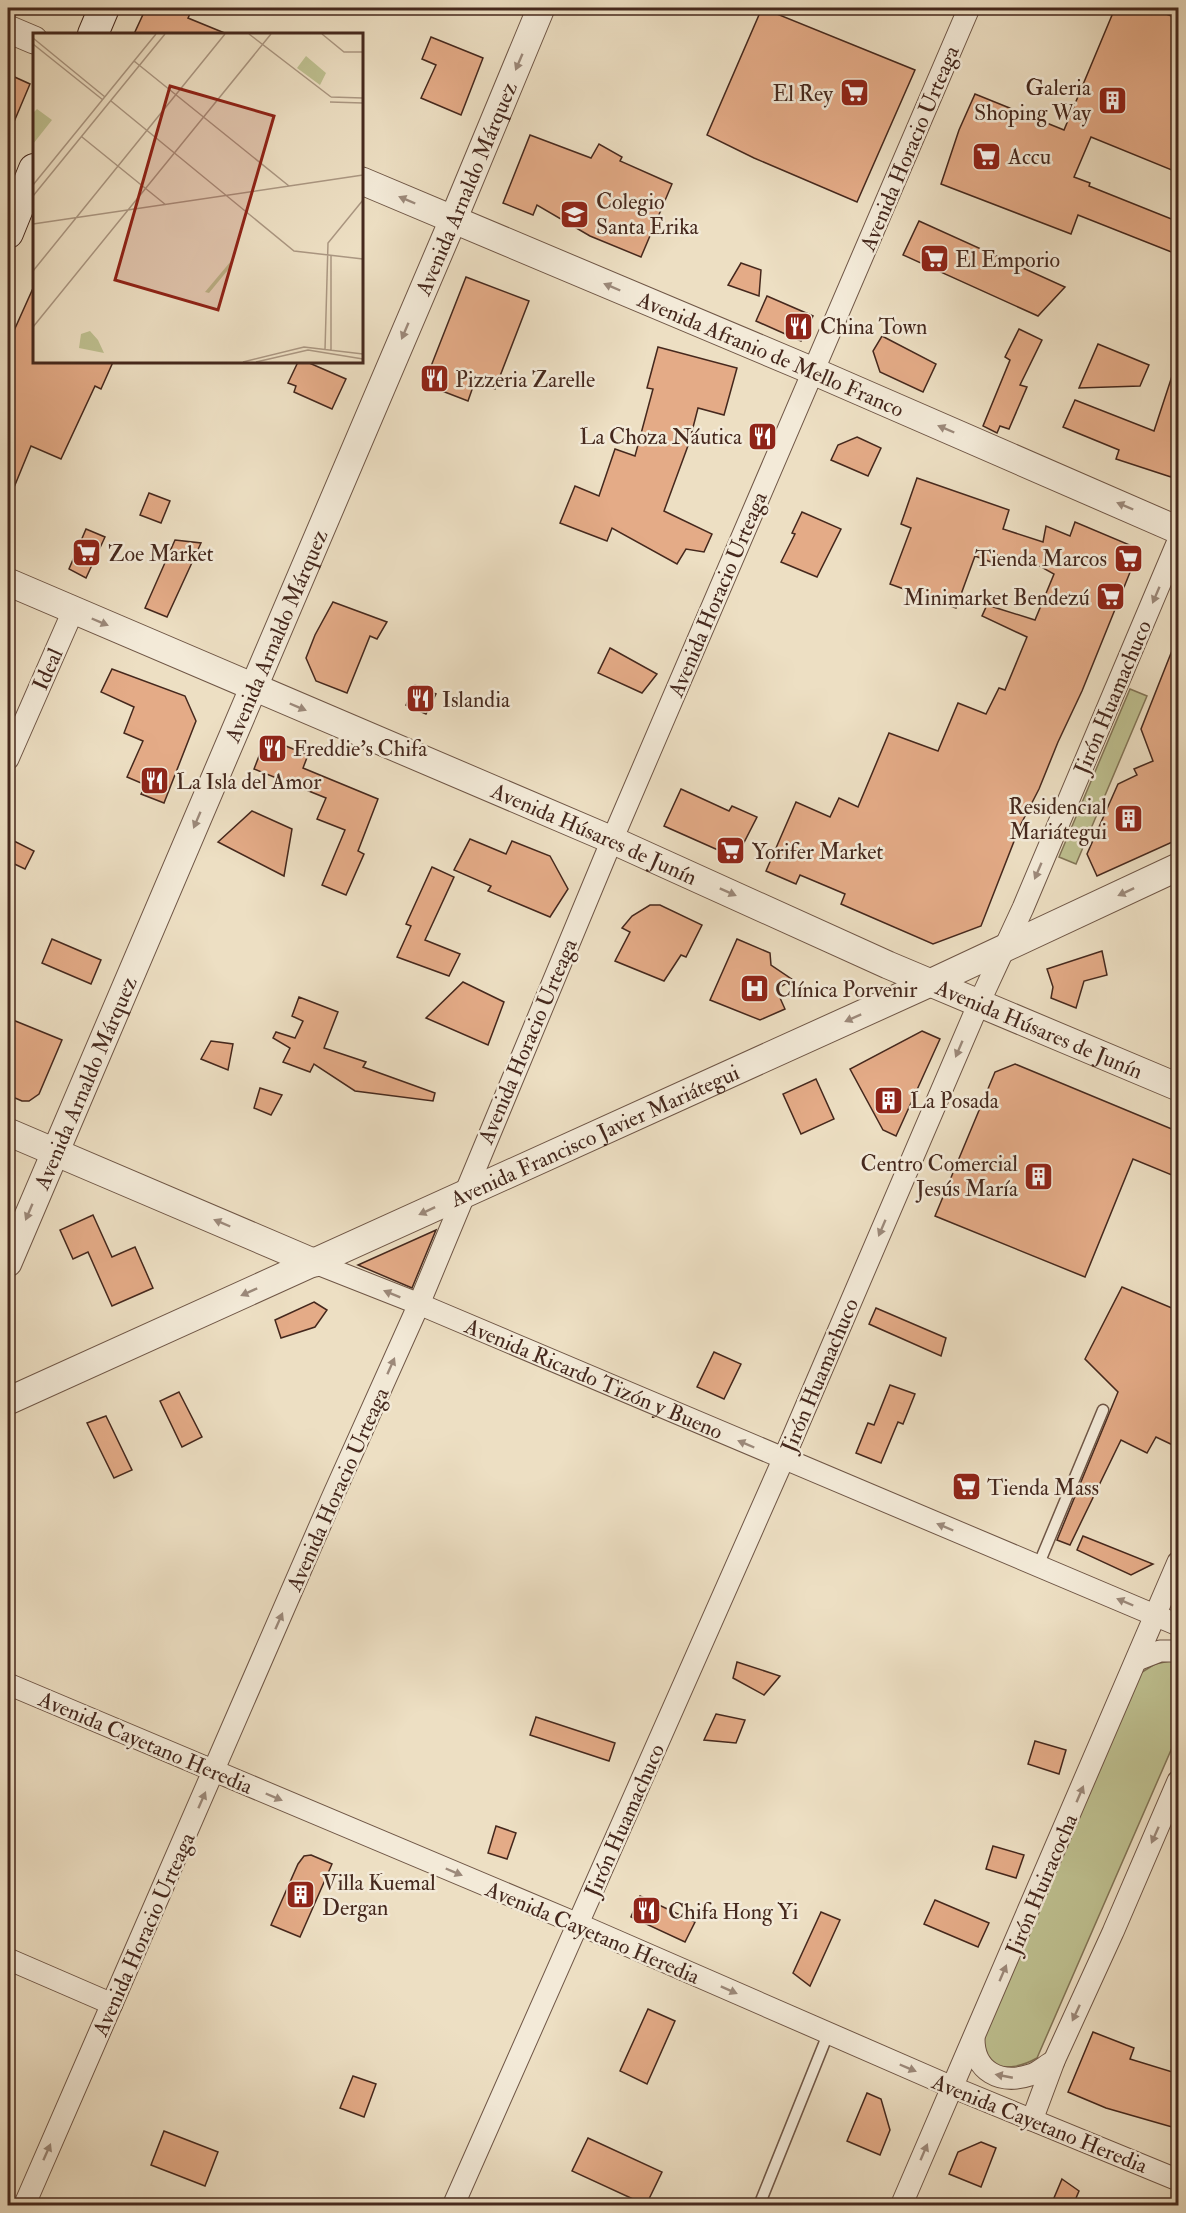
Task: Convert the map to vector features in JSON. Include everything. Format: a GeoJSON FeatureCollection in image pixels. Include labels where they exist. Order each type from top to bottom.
{"type":"FeatureCollection","features":[{"type":"Feature","properties":{"kind":"main road"},"geometry":{"type":"LineString","coordinates":[[93,33],[104,8]]}},
{"type":"Feature","properties":{"kind":"main road"},"geometry":{"type":"LineString","coordinates":[[8,233],[33,172]]}},
{"type":"Feature","properties":{"kind":"street","name":"Avenida Arnaldo Márquez"},"geometry":{"type":"LineString","coordinates":[[8,1263],[453,220],[541,8]]}},
{"type":"Feature","properties":{"kind":"street","name":"Avenida Horacio Urteaga"},"geometry":{"type":"LineString","coordinates":[[24,2205],[419,1304],[612,840],[969,8]]}},
{"type":"Feature","properties":{"kind":"street"},"geometry":{"type":"LineString","coordinates":[[8,29],[33,40]]}},
{"type":"Feature","properties":{"kind":"street","name":"Avenida Afranio de Mello Franco"},"geometry":{"type":"LineString","coordinates":[[363,181],[813,371],[1179,530]]}},
{"type":"Feature","properties":{"kind":"street","name":"Jirón Huamachuco"},"geometry":{"type":"LineString","coordinates":[[453,2205],[783,1460],[1179,541]]}},
{"type":"Feature","properties":{"kind":"street","name":"Avenida Húsares de Junín"},"geometry":{"type":"LineString","coordinates":[[8,582],[612,840],[930,983],[1179,1087]]}},
{"type":"Feature","properties":{"kind":"street","name":"Ideal"},"geometry":{"type":"LineString","coordinates":[[8,759],[73,611]]}},
{"type":"Feature","properties":{"kind":"street","name":"Avenida Francisco Javier Mariátegui"},"geometry":{"type":"LineString","coordinates":[[8,1401],[930,983],[1179,867]]}},
{"type":"Feature","properties":{"kind":"street","name":"Avenida Ricardo Tizón y Bueno"},"geometry":{"type":"LineString","coordinates":[[8,1132],[1179,1625]]}},
{"type":"Feature","properties":{"kind":"street","name":"Jirón Huiracocha"},"geometry":{"type":"LineString","coordinates":[[901,2205],[1179,1562]]}},
{"type":"Feature","properties":{"kind":"street"},"geometry":{"type":"LineString","coordinates":[[1137,1660],[1160,1652],[1179,1651]]}},
{"type":"Feature","properties":{"kind":"street","name":"Avenida Cayetano Heredia"},"geometry":{"type":"LineString","coordinates":[[8,1684],[578,1924],[952,2087],[1179,2180]]}},
{"type":"Feature","properties":{"kind":"street"},"geometry":{"type":"LineString","coordinates":[[1032,2120],[1054,2061],[1179,1781]]}},
{"type":"Feature","properties":{"kind":"street"},"geometry":{"type":"LineString","coordinates":[[8,1959],[112,2004]]}},
{"type":"Feature","properties":{"kind":"street"},"geometry":{"type":"LineString","coordinates":[[974,2039],[976,2058],[998,2076],[1009,2078],[1032,2075],[1054,2061]]}},
{"type":"Feature","properties":{"kind":"lane"},"geometry":{"type":"LineString","coordinates":[[1038,1566],[1103,1410]]}},
{"type":"Feature","properties":{"kind":"lane"},"geometry":{"type":"LineString","coordinates":[[760,2203],[828,2034]]}},
{"type":"Feature","properties":{"kind":"green space"},"geometry":{"type":"Polygon","coordinates":[[[1130,689],[1147,696],[1076,864],[1059,857],[1130,689]]]}},
{"type":"Feature","properties":{"kind":"green space"},"geometry":{"type":"Polygon","coordinates":[[[1170,1661],[1178,1666],[1178,1734],[1037,2058],[1016,2066],[993,2066],[984,2050],[982,2036],[1139,1674],[1155,1664],[1170,1661]]]}},
{"type":"Feature","properties":{"kind":"building"},"geometry":{"type":"Polygon","coordinates":[[[146,8],[193,8],[188,18],[225,33],[134,33],[146,8]]]}},
{"type":"Feature","properties":{"kind":"building","name":"El Rey"},"geometry":{"type":"Polygon","coordinates":[[[762,8],[915,70],[857,202],[754,158],[707,135],[762,8]]]}},
{"type":"Feature","properties":{"kind":"building"},"geometry":{"type":"Polygon","coordinates":[[[1115,8],[1151,8],[1179,19],[1179,173],[1091,137],[1074,177],[1090,183],[1089,186],[1179,222],[1179,255],[1078,215],[1071,234],[941,184],[959,130],[975,94],[1064,130],[1115,8]]]}},
{"type":"Feature","properties":{"kind":"building"},"geometry":{"type":"Polygon","coordinates":[[[431,37],[483,58],[461,115],[421,98],[436,65],[422,59],[431,37]]]}},
{"type":"Feature","properties":{"kind":"building"},"geometry":{"type":"Polygon","coordinates":[[[8,74],[30,84],[8,136],[8,74]]]}},
{"type":"Feature","properties":{"kind":"building"},"geometry":{"type":"Polygon","coordinates":[[[530,135],[591,158],[599,144],[622,157],[620,161],[672,184],[641,257],[590,236],[537,205],[533,215],[503,203],[530,135]]]}},
{"type":"Feature","properties":{"kind":"building"},"geometry":{"type":"Polygon","coordinates":[[[919,221],[1065,287],[1038,316],[903,255],[919,221]]]}},
{"type":"Feature","properties":{"kind":"building"},"geometry":{"type":"Polygon","coordinates":[[[741,263],[761,270],[759,296],[728,285],[741,263]]]}},
{"type":"Feature","properties":{"kind":"building"},"geometry":{"type":"Polygon","coordinates":[[[466,277],[529,301],[495,389],[475,381],[468,401],[424,384],[466,277]]]}},
{"type":"Feature","properties":{"kind":"building"},"geometry":{"type":"Polygon","coordinates":[[[33,288],[33,363],[113,363],[101,389],[95,386],[61,459],[31,446],[8,502],[8,344],[33,288]]]}},
{"type":"Feature","properties":{"kind":"building"},"geometry":{"type":"Polygon","coordinates":[[[767,296],[813,316],[801,341],[756,321],[767,296]]]}},
{"type":"Feature","properties":{"kind":"building"},"geometry":{"type":"Polygon","coordinates":[[[1019,329],[1042,340],[1020,385],[1027,387],[1009,429],[1000,426],[997,433],[983,426],[1010,360],[1005,357],[1019,329]]]}},
{"type":"Feature","properties":{"kind":"building"},"geometry":{"type":"Polygon","coordinates":[[[882,336],[936,364],[923,392],[880,372],[873,351],[882,336]]]}},
{"type":"Feature","properties":{"kind":"building"},"geometry":{"type":"Polygon","coordinates":[[[1098,344],[1149,365],[1140,386],[1079,388],[1098,344]]]}},
{"type":"Feature","properties":{"kind":"building"},"geometry":{"type":"Polygon","coordinates":[[[658,347],[737,368],[724,415],[698,408],[689,443],[664,511],[712,534],[704,552],[686,549],[677,564],[612,528],[607,541],[560,523],[575,486],[599,496],[615,449],[635,456],[653,389],[647,388],[658,347]]]}},
{"type":"Feature","properties":{"kind":"building"},"geometry":{"type":"Polygon","coordinates":[[[298,363],[309,363],[346,379],[332,409],[294,392],[296,386],[288,383],[298,363]]]}},
{"type":"Feature","properties":{"kind":"building"},"geometry":{"type":"Polygon","coordinates":[[[1175,367],[1179,367],[1179,454],[1171,477],[1116,459],[1119,450],[1063,427],[1075,400],[1154,431],[1175,367]]]}},
{"type":"Feature","properties":{"kind":"building"},"geometry":{"type":"Polygon","coordinates":[[[857,437],[881,448],[868,476],[831,460],[838,445],[857,437]]]}},
{"type":"Feature","properties":{"kind":"building"},"geometry":{"type":"Polygon","coordinates":[[[917,478],[1009,510],[1003,529],[1043,542],[1046,526],[1070,536],[1075,522],[1132,546],[1135,560],[1082,691],[1039,789],[1020,826],[981,926],[933,944],[841,904],[845,894],[800,875],[796,884],[766,871],[796,802],[830,817],[839,798],[858,807],[889,733],[938,751],[958,703],[986,714],[999,688],[1005,690],[1027,637],[982,616],[987,605],[1035,620],[1054,574],[1020,555],[1017,562],[994,554],[991,562],[975,556],[956,608],[890,584],[911,528],[901,524],[917,478]]]}},
{"type":"Feature","properties":{"kind":"building"},"geometry":{"type":"Polygon","coordinates":[[[149,493],[170,501],[161,523],[140,515],[149,493]]]}},
{"type":"Feature","properties":{"kind":"building"},"geometry":{"type":"Polygon","coordinates":[[[802,512],[841,529],[817,577],[781,562],[795,534],[792,533],[802,512]]]}},
{"type":"Feature","properties":{"kind":"building","name":"Zoe Market"},"geometry":{"type":"Polygon","coordinates":[[[86,529],[105,537],[86,578],[69,569],[86,529]]]}},
{"type":"Feature","properties":{"kind":"building"},"geometry":{"type":"Polygon","coordinates":[[[175,540],[201,543],[167,617],[145,608],[175,540]]]}},
{"type":"Feature","properties":{"kind":"building"},"geometry":{"type":"Polygon","coordinates":[[[333,602],[387,622],[377,639],[370,636],[347,693],[316,681],[306,658],[315,635],[333,602]]]}},
{"type":"Feature","properties":{"kind":"building"},"geometry":{"type":"Polygon","coordinates":[[[1177,638],[1179,839],[1097,876],[1087,854],[1118,784],[1137,775],[1134,769],[1153,761],[1141,729],[1177,638]]]}},
{"type":"Feature","properties":{"kind":"building"},"geometry":{"type":"Polygon","coordinates":[[[610,648],[657,674],[642,693],[598,673],[610,648]]]}},
{"type":"Feature","properties":{"kind":"building"},"geometry":{"type":"Polygon","coordinates":[[[112,669],[185,696],[196,721],[164,803],[141,794],[146,785],[127,777],[143,741],[124,733],[134,707],[101,692],[112,669]]]}},
{"type":"Feature","properties":{"kind":"building","name":"Islandia"},"geometry":{"type":"Polygon","coordinates":[[[415,685],[436,694],[426,714],[406,705],[415,685]]]}},
{"type":"Feature","properties":{"kind":"building"},"geometry":{"type":"Polygon","coordinates":[[[266,738],[308,755],[303,768],[378,799],[358,851],[364,854],[346,895],[322,885],[345,830],[317,819],[326,798],[254,769],[266,738]]]}},
{"type":"Feature","properties":{"kind":"building"},"geometry":{"type":"Polygon","coordinates":[[[681,789],[729,811],[732,806],[757,817],[736,858],[664,826],[681,789]]]}},
{"type":"Feature","properties":{"kind":"building"},"geometry":{"type":"Polygon","coordinates":[[[252,811],[292,829],[284,876],[218,842],[252,811]]]}},
{"type":"Feature","properties":{"kind":"building"},"geometry":{"type":"Polygon","coordinates":[[[8,838],[34,851],[25,869],[8,861],[8,838]]]}},
{"type":"Feature","properties":{"kind":"building"},"geometry":{"type":"Polygon","coordinates":[[[470,839],[506,854],[512,841],[550,856],[568,889],[550,917],[488,891],[491,886],[454,870],[470,839]]]}},
{"type":"Feature","properties":{"kind":"building"},"geometry":{"type":"Polygon","coordinates":[[[432,867],[454,877],[425,940],[460,954],[449,976],[397,957],[411,926],[406,924],[432,867]]]}},
{"type":"Feature","properties":{"kind":"building"},"geometry":{"type":"Polygon","coordinates":[[[650,905],[660,905],[702,925],[686,957],[681,955],[664,981],[615,961],[630,932],[622,928],[632,916],[650,905]]]}},
{"type":"Feature","properties":{"kind":"building"},"geometry":{"type":"Polygon","coordinates":[[[52,939],[101,960],[91,984],[42,963],[52,939]]]}},
{"type":"Feature","properties":{"kind":"building","name":"Clínica Porvenir"},"geometry":{"type":"Polygon","coordinates":[[[737,939],[770,953],[771,965],[793,980],[776,989],[785,1009],[760,1020],[710,1000],[737,939]]]}},
{"type":"Feature","properties":{"kind":"building"},"geometry":{"type":"Polygon","coordinates":[[[1102,951],[1107,975],[1084,981],[1076,1008],[1051,998],[1053,987],[1047,969],[1102,951]]]}},
{"type":"Feature","properties":{"kind":"building"},"geometry":{"type":"Polygon","coordinates":[[[463,982],[504,1002],[488,1045],[426,1018],[463,982]]]}},
{"type":"Feature","properties":{"kind":"building"},"geometry":{"type":"Polygon","coordinates":[[[299,997],[338,1012],[324,1048],[366,1062],[363,1067],[435,1093],[433,1101],[355,1091],[314,1064],[310,1072],[283,1062],[290,1048],[273,1038],[276,1032],[295,1038],[303,1021],[292,1016],[299,997]]]}},
{"type":"Feature","properties":{"kind":"building"},"geometry":{"type":"Polygon","coordinates":[[[8,1018],[62,1040],[39,1094],[29,1101],[22,1101],[8,1095],[8,1018]]]}},
{"type":"Feature","properties":{"kind":"building","name":"La Posada"},"geometry":{"type":"Polygon","coordinates":[[[922,1031],[940,1039],[896,1136],[883,1130],[850,1069],[922,1031]]]}},
{"type":"Feature","properties":{"kind":"building"},"geometry":{"type":"Polygon","coordinates":[[[211,1041],[233,1044],[228,1070],[201,1059],[211,1041]]]}},
{"type":"Feature","properties":{"kind":"building","name":"Centro Comercial Jesús María"},"geometry":{"type":"Polygon","coordinates":[[[1015,1064],[1179,1132],[1179,1178],[1133,1159],[1085,1277],[935,1216],[995,1072],[1015,1064]]]}},
{"type":"Feature","properties":{"kind":"building"},"geometry":{"type":"Polygon","coordinates":[[[816,1079],[834,1119],[801,1134],[783,1094],[816,1079]]]}},
{"type":"Feature","properties":{"kind":"building"},"geometry":{"type":"Polygon","coordinates":[[[260,1088],[282,1095],[271,1115],[254,1108],[260,1088]]]}},
{"type":"Feature","properties":{"kind":"building"},"geometry":{"type":"Polygon","coordinates":[[[93,1215],[112,1257],[135,1247],[153,1288],[112,1306],[88,1252],[73,1259],[60,1230],[93,1215]]]}},
{"type":"Feature","properties":{"kind":"building"},"geometry":{"type":"Polygon","coordinates":[[[436,1230],[412,1288],[358,1265],[436,1230]]]}},
{"type":"Feature","properties":{"kind":"building"},"geometry":{"type":"Polygon","coordinates":[[[1122,1287],[1179,1311],[1179,1448],[1156,1437],[1147,1453],[1121,1440],[1070,1545],[1057,1540],[1118,1392],[1085,1359],[1122,1287]]]}},
{"type":"Feature","properties":{"kind":"building"},"geometry":{"type":"Polygon","coordinates":[[[314,1302],[327,1310],[315,1327],[281,1338],[275,1320],[314,1302]]]}},
{"type":"Feature","properties":{"kind":"building"},"geometry":{"type":"Polygon","coordinates":[[[876,1308],[946,1338],[941,1356],[869,1324],[876,1308]]]}},
{"type":"Feature","properties":{"kind":"building"},"geometry":{"type":"Polygon","coordinates":[[[714,1352],[741,1364],[724,1399],[697,1387],[714,1352]]]}},
{"type":"Feature","properties":{"kind":"building"},"geometry":{"type":"Polygon","coordinates":[[[890,1385],[915,1394],[903,1424],[898,1422],[881,1463],[856,1453],[868,1423],[874,1425],[890,1385]]]}},
{"type":"Feature","properties":{"kind":"building"},"geometry":{"type":"Polygon","coordinates":[[[179,1392],[202,1437],[182,1447],[160,1401],[179,1392]]]}},
{"type":"Feature","properties":{"kind":"building"},"geometry":{"type":"Polygon","coordinates":[[[106,1416],[132,1470],[114,1478],[87,1423],[106,1416]]]}},
{"type":"Feature","properties":{"kind":"building"},"geometry":{"type":"Polygon","coordinates":[[[1083,1536],[1153,1564],[1131,1575],[1077,1550],[1083,1536]]]}},
{"type":"Feature","properties":{"kind":"building"},"geometry":{"type":"Polygon","coordinates":[[[737,1662],[780,1676],[764,1695],[733,1678],[737,1662]]]}},
{"type":"Feature","properties":{"kind":"building"},"geometry":{"type":"Polygon","coordinates":[[[716,1714],[745,1720],[736,1743],[704,1740],[716,1714]]]}},
{"type":"Feature","properties":{"kind":"building"},"geometry":{"type":"Polygon","coordinates":[[[536,1717],[615,1743],[609,1761],[530,1735],[536,1717]]]}},
{"type":"Feature","properties":{"kind":"building"},"geometry":{"type":"Polygon","coordinates":[[[1035,1741],[1066,1750],[1059,1774],[1028,1764],[1035,1741]]]}},
{"type":"Feature","properties":{"kind":"building"},"geometry":{"type":"Polygon","coordinates":[[[496,1826],[516,1833],[507,1859],[488,1853],[496,1826]]]}},
{"type":"Feature","properties":{"kind":"building"},"geometry":{"type":"Polygon","coordinates":[[[993,1846],[1024,1855],[1016,1878],[986,1869],[993,1846]]]}},
{"type":"Feature","properties":{"kind":"building","name":"Villa Kuemal Dergan"},"geometry":{"type":"Polygon","coordinates":[[[311,1855],[332,1864],[300,1937],[271,1925],[298,1864],[304,1856],[311,1855]]]}},
{"type":"Feature","properties":{"kind":"building"},"geometry":{"type":"Polygon","coordinates":[[[640,1896],[695,1922],[685,1942],[631,1917],[640,1896]]]}},
{"type":"Feature","properties":{"kind":"building"},"geometry":{"type":"Polygon","coordinates":[[[935,1900],[989,1923],[978,1947],[924,1924],[935,1900]]]}},
{"type":"Feature","properties":{"kind":"building"},"geometry":{"type":"Polygon","coordinates":[[[821,1912],[840,1920],[810,1986],[793,1973],[821,1912]]]}},
{"type":"Feature","properties":{"kind":"building"},"geometry":{"type":"Polygon","coordinates":[[[648,2009],[675,2021],[647,2084],[620,2071],[648,2009]]]}},
{"type":"Feature","properties":{"kind":"building"},"geometry":{"type":"Polygon","coordinates":[[[1093,2032],[1134,2048],[1130,2059],[1179,2074],[1179,2129],[1106,2108],[1068,2092],[1093,2032]]]}},
{"type":"Feature","properties":{"kind":"building"},"geometry":{"type":"Polygon","coordinates":[[[353,2076],[376,2084],[364,2117],[340,2108],[353,2076]]]}},
{"type":"Feature","properties":{"kind":"building"},"geometry":{"type":"Polygon","coordinates":[[[867,2093],[881,2099],[890,2130],[880,2155],[847,2141],[867,2093]]]}},
{"type":"Feature","properties":{"kind":"building"},"geometry":{"type":"Polygon","coordinates":[[[164,2131],[218,2152],[205,2186],[151,2165],[164,2131]]]}},
{"type":"Feature","properties":{"kind":"building"},"geometry":{"type":"Polygon","coordinates":[[[588,2138],[662,2172],[646,2205],[572,2171],[588,2138]]]}},
{"type":"Feature","properties":{"kind":"building"},"geometry":{"type":"Polygon","coordinates":[[[981,2142],[996,2148],[981,2187],[949,2174],[958,2152],[981,2142]]]}},
{"type":"Feature","properties":{"kind":"building"},"geometry":{"type":"Polygon","coordinates":[[[1062,2179],[1079,2191],[1073,2205],[1051,2205],[1062,2179]]]}},
{"type":"Feature","properties":{"kind":"place","name":"El Rey"},"geometry":{"type":"Point","coordinates":[854,93]}},
{"type":"Feature","properties":{"kind":"place","name":"Galeria Shoping Way"},"geometry":{"type":"Point","coordinates":[1112,100]}},
{"type":"Feature","properties":{"kind":"place","name":"Accu"},"geometry":{"type":"Point","coordinates":[987,156]}},
{"type":"Feature","properties":{"kind":"place","name":"Colegio Santa Erika"},"geometry":{"type":"Point","coordinates":[575,214]}},
{"type":"Feature","properties":{"kind":"place","name":"El Emporio"},"geometry":{"type":"Point","coordinates":[934,259]}},
{"type":"Feature","properties":{"kind":"place","name":"China Town"},"geometry":{"type":"Point","coordinates":[799,326]}},
{"type":"Feature","properties":{"kind":"place","name":"Pizzeria Zarelle"},"geometry":{"type":"Point","coordinates":[434,379]}},
{"type":"Feature","properties":{"kind":"place","name":"La Choza Náutica"},"geometry":{"type":"Point","coordinates":[763,436]}},
{"type":"Feature","properties":{"kind":"place","name":"Zoe Market"},"geometry":{"type":"Point","coordinates":[87,553]}},
{"type":"Feature","properties":{"kind":"place","name":"Tienda Marcos"},"geometry":{"type":"Point","coordinates":[1128,558]}},
{"type":"Feature","properties":{"kind":"place","name":"Minimarket Bendezú"},"geometry":{"type":"Point","coordinates":[1111,597]}},
{"type":"Feature","properties":{"kind":"place","name":"Islandia"},"geometry":{"type":"Point","coordinates":[421,699]}},
{"type":"Feature","properties":{"kind":"place","name":"Freddie's Chifa"},"geometry":{"type":"Point","coordinates":[272,748]}},
{"type":"Feature","properties":{"kind":"place","name":"La Isla del Amor"},"geometry":{"type":"Point","coordinates":[155,781]}},
{"type":"Feature","properties":{"kind":"place","name":"Residencial Mariátegui"},"geometry":{"type":"Point","coordinates":[1128,819]}},
{"type":"Feature","properties":{"kind":"place","name":"Yorifer Market"},"geometry":{"type":"Point","coordinates":[731,851]}},
{"type":"Feature","properties":{"kind":"place","name":"Clínica Porvenir"},"geometry":{"type":"Point","coordinates":[754,989]}},
{"type":"Feature","properties":{"kind":"place","name":"La Posada"},"geometry":{"type":"Point","coordinates":[889,1100]}},
{"type":"Feature","properties":{"kind":"place","name":"Centro Comercial Jesús María"},"geometry":{"type":"Point","coordinates":[1039,1176]}},
{"type":"Feature","properties":{"kind":"place","name":"Tienda Mass"},"geometry":{"type":"Point","coordinates":[966,1487]}},
{"type":"Feature","properties":{"kind":"place","name":"Villa Kuemal Dergan"},"geometry":{"type":"Point","coordinates":[301,1895]}},
{"type":"Feature","properties":{"kind":"place","name":"Chifa Hong Yi"},"geometry":{"type":"Point","coordinates":[647,1911]}}]}
